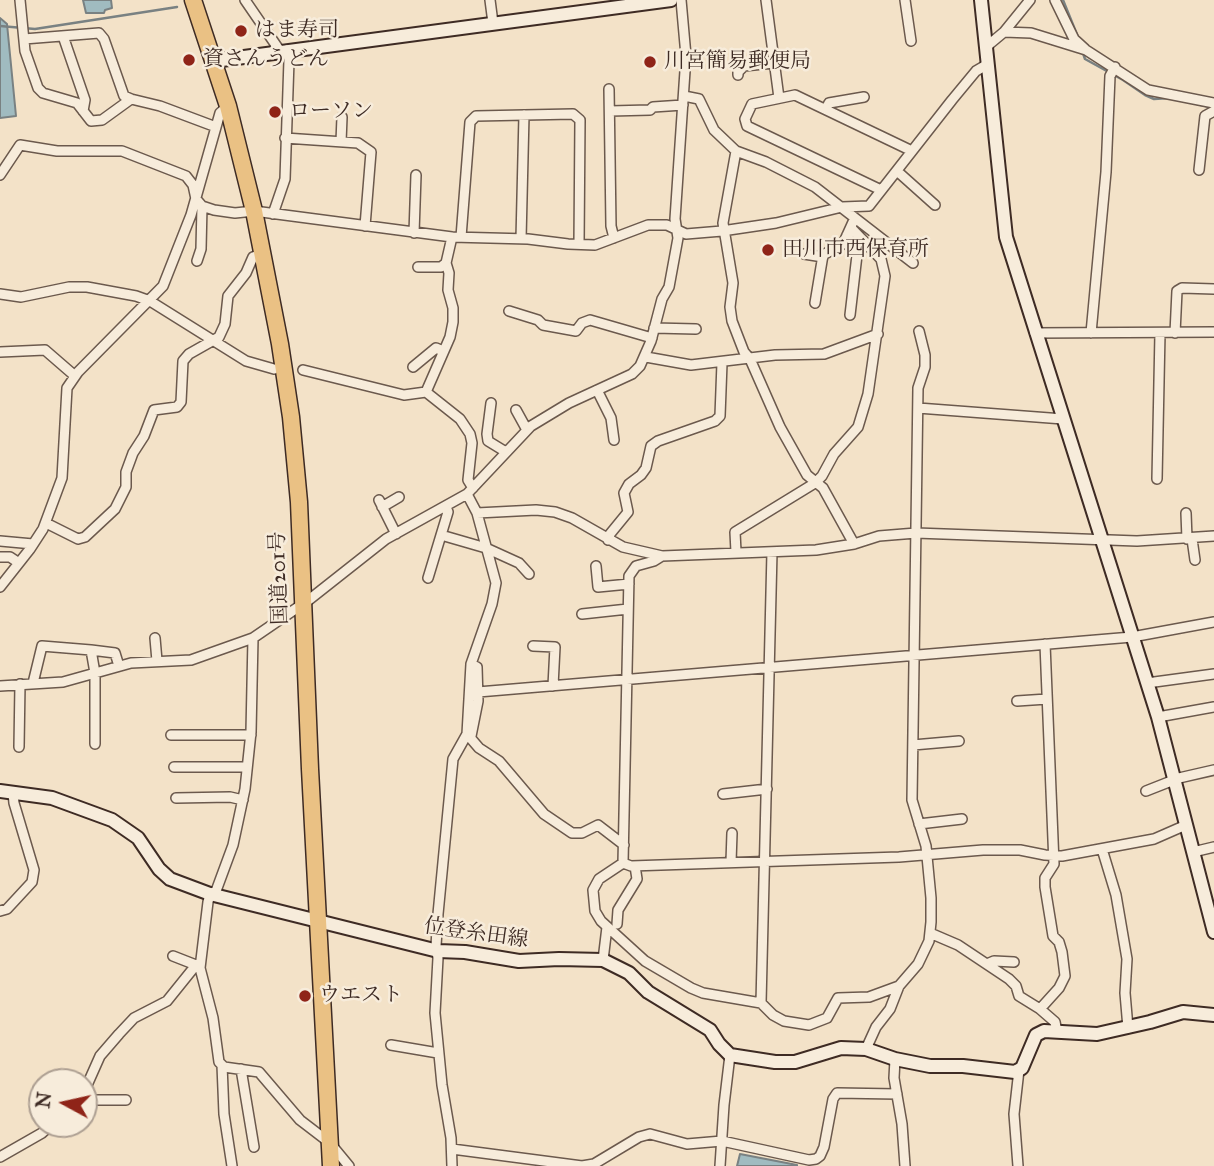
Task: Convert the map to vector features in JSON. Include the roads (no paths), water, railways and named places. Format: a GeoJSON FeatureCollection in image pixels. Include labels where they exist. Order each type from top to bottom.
{"type":"FeatureCollection","features":[{"type":"Feature","properties":{"kind":"highway","name":"国道201号"},"geometry":{"type":"LineString","coordinates":[[192,0],[219,60],[228,106],[264,213],[262,254],[291,417],[306,601],[341,1164]]}},
{"type":"Feature","properties":{"kind":"highway","name":"国道201号"},"geometry":{"type":"LineString","coordinates":[[204,0],[264,213],[290,344],[307,502],[306,601]]}},
{"type":"Feature","properties":{"kind":"highway","name":"国道201号"},"geometry":{"type":"LineString","coordinates":[[324,921],[330,1143],[341,1164]]}},
{"type":"Feature","properties":{"kind":"street"},"geometry":{"type":"LineString","coordinates":[[20,0],[25,51],[38,88],[43,93],[78,103],[91,121],[102,120],[131,99]]}},
{"type":"Feature","properties":{"kind":"street"},"geometry":{"type":"LineString","coordinates":[[244,0],[289,60],[285,179],[264,213]]}},
{"type":"Feature","properties":{"kind":"street"},"geometry":{"type":"LineString","coordinates":[[490,0],[493,23]]}},
{"type":"Feature","properties":{"kind":"street"},"geometry":{"type":"LineString","coordinates":[[219,60],[671,0]]}},
{"type":"Feature","properties":{"kind":"street"},"geometry":{"type":"LineString","coordinates":[[0,686],[63,682],[119,666],[191,660],[253,638],[396,534],[470,491],[527,430],[569,403],[632,373],[640,366],[646,357],[662,299],[669,287],[678,238],[676,228],[686,56],[681,0]]}},
{"type":"Feature","properties":{"kind":"street"},"geometry":{"type":"LineString","coordinates":[[766,0],[779,98]]}},
{"type":"Feature","properties":{"kind":"street"},"geometry":{"type":"LineString","coordinates":[[905,0],[911,41]]}},
{"type":"Feature","properties":{"kind":"street"},"geometry":{"type":"LineString","coordinates":[[981,0],[1003,221],[1035,333],[1158,717],[1213,926]]}},
{"type":"Feature","properties":{"kind":"street"},"geometry":{"type":"LineString","coordinates":[[986,47],[1003,32],[1030,0]]}},
{"type":"Feature","properties":{"kind":"street"},"geometry":{"type":"LineString","coordinates":[[1055,0],[1074,39],[1086,50],[1148,90],[1214,103]]}},
{"type":"Feature","properties":{"kind":"street"},"geometry":{"type":"LineString","coordinates":[[1003,32],[1031,33],[1086,50]]}},
{"type":"Feature","properties":{"kind":"street"},"geometry":{"type":"LineString","coordinates":[[24,39],[99,33],[104,39],[124,96],[216,127]]}},
{"type":"Feature","properties":{"kind":"street"},"geometry":{"type":"LineString","coordinates":[[63,36],[85,100],[83,111]]}},
{"type":"Feature","properties":{"kind":"street"},"geometry":{"type":"LineString","coordinates":[[738,75],[744,66],[774,63]]}},
{"type":"Feature","properties":{"kind":"street"},"geometry":{"type":"LineString","coordinates":[[199,203],[235,213],[264,213],[414,233],[596,245],[648,225],[667,225],[686,234],[776,223],[842,207],[869,206],[976,71],[988,64]]}},
{"type":"Feature","properties":{"kind":"street"},"geometry":{"type":"LineString","coordinates":[[1091,333],[1106,172],[1110,76],[1115,67]]}},
{"type":"Feature","properties":{"kind":"street"},"geometry":{"type":"LineString","coordinates":[[609,89],[611,226],[614,238]]}},
{"type":"Feature","properties":{"kind":"street"},"geometry":{"type":"LineString","coordinates":[[881,191],[747,126],[745,119],[752,104],[795,95],[912,151]]}},
{"type":"Feature","properties":{"kind":"street"},"geometry":{"type":"LineString","coordinates":[[826,109],[829,103],[864,97]]}},
{"type":"Feature","properties":{"kind":"street"},"geometry":{"type":"LineString","coordinates":[[610,111],[650,110],[653,107],[699,99],[714,130],[736,151],[766,162],[815,187],[913,262]]}},
{"type":"Feature","properties":{"kind":"street"},"geometry":{"type":"LineString","coordinates":[[0,587],[46,523],[64,466],[67,388],[75,376],[163,286],[199,203],[220,113],[228,106]]}},
{"type":"Feature","properties":{"kind":"street"},"geometry":{"type":"LineString","coordinates":[[1199,170],[1205,116],[1214,111]]}},
{"type":"Feature","properties":{"kind":"street"},"geometry":{"type":"LineString","coordinates":[[418,267],[441,267],[446,263],[457,237],[470,122],[475,116],[573,114],[580,120],[579,244]]}},
{"type":"Feature","properties":{"kind":"street"},"geometry":{"type":"LineString","coordinates":[[521,239],[524,115]]}},
{"type":"Feature","properties":{"kind":"street"},"geometry":{"type":"LineString","coordinates":[[341,142],[342,117]]}},
{"type":"Feature","properties":{"kind":"street"},"geometry":{"type":"LineString","coordinates":[[285,138],[358,143],[371,152],[365,226]]}},
{"type":"Feature","properties":{"kind":"street"},"geometry":{"type":"LineString","coordinates":[[0,175],[20,145],[57,151],[122,150],[186,176],[193,185],[199,203],[201,249],[197,261]]}},
{"type":"Feature","properties":{"kind":"street"},"geometry":{"type":"LineString","coordinates":[[736,151],[723,223],[733,284],[730,307],[732,321],[780,427],[807,475],[823,488],[854,544]]}},
{"type":"Feature","properties":{"kind":"street"},"geometry":{"type":"LineString","coordinates":[[897,171],[935,205]]}},
{"type":"Feature","properties":{"kind":"street"},"geometry":{"type":"LineString","coordinates":[[414,233],[416,175]]}},
{"type":"Feature","properties":{"kind":"street"},"geometry":{"type":"LineString","coordinates":[[804,254],[823,257],[843,244],[855,218]]}},
{"type":"Feature","properties":{"kind":"street"},"geometry":{"type":"LineString","coordinates":[[849,232],[857,255],[850,315]]}},
{"type":"Feature","properties":{"kind":"street"},"geometry":{"type":"LineString","coordinates":[[736,552],[735,532],[815,483],[834,454],[858,427],[878,334],[884,268],[881,259],[849,232]]}},
{"type":"Feature","properties":{"kind":"street"},"geometry":{"type":"LineString","coordinates":[[46,523],[78,539],[85,537],[115,509],[126,487],[132,453],[144,436],[154,410],[177,407],[183,392],[183,360],[219,337],[225,324],[228,296],[246,274],[253,257],[262,254]]}},
{"type":"Feature","properties":{"kind":"street"},"geometry":{"type":"LineString","coordinates":[[815,303],[823,257]]}},
{"type":"Feature","properties":{"kind":"street"},"geometry":{"type":"LineString","coordinates":[[426,392],[450,337],[453,322],[446,263]]}},
{"type":"Feature","properties":{"kind":"street"},"geometry":{"type":"LineString","coordinates":[[0,294],[21,297],[69,287],[87,287],[150,301],[246,361],[274,369]]}},
{"type":"Feature","properties":{"kind":"street"},"geometry":{"type":"LineString","coordinates":[[1175,333],[1177,291],[1182,288],[1214,289]]}},
{"type":"Feature","properties":{"kind":"street"},"geometry":{"type":"LineString","coordinates":[[509,311],[543,324],[576,331],[582,323],[590,320],[653,333],[696,329]]}},
{"type":"Feature","properties":{"kind":"street"},"geometry":{"type":"LineString","coordinates":[[866,1049],[876,1027],[890,1009],[899,986],[918,964],[930,933],[931,898],[927,854],[912,800],[918,388],[925,367],[919,331]]}},
{"type":"Feature","properties":{"kind":"street"},"geometry":{"type":"LineString","coordinates":[[1035,333],[1214,332]]}},
{"type":"Feature","properties":{"kind":"street"},"geometry":{"type":"LineString","coordinates":[[1157,479],[1160,333]]}},
{"type":"Feature","properties":{"kind":"street"},"geometry":{"type":"LineString","coordinates":[[646,357],[691,365],[775,355],[824,354],[878,334]]}},
{"type":"Feature","properties":{"kind":"street"},"geometry":{"type":"LineString","coordinates":[[413,367],[436,348],[443,351]]}},
{"type":"Feature","properties":{"kind":"street"},"geometry":{"type":"LineString","coordinates":[[0,352],[45,349],[75,376]]}},
{"type":"Feature","properties":{"kind":"street"},"geometry":{"type":"LineString","coordinates":[[608,540],[628,512],[624,494],[629,484],[646,468],[651,446],[658,441],[715,421],[719,416],[722,363]]}},
{"type":"Feature","properties":{"kind":"street"},"geometry":{"type":"LineString","coordinates":[[303,370],[404,396],[426,392],[460,419],[470,434],[468,480],[495,583],[492,604],[471,664],[469,736],[479,748],[499,761],[544,814],[572,833],[582,833],[598,825],[624,845]]}},
{"type":"Feature","properties":{"kind":"street"},"geometry":{"type":"LineString","coordinates":[[597,390],[611,418],[614,440]]}},
{"type":"Feature","properties":{"kind":"street"},"geometry":{"type":"LineString","coordinates":[[491,403],[488,441],[506,452]]}},
{"type":"Feature","properties":{"kind":"street"},"geometry":{"type":"LineString","coordinates":[[918,408],[1063,419]]}},
{"type":"Feature","properties":{"kind":"street"},"geometry":{"type":"LineString","coordinates":[[516,410],[527,430]]}},
{"type":"Feature","properties":{"kind":"street"},"geometry":{"type":"LineString","coordinates":[[396,534],[380,503],[399,497]]}},
{"type":"Feature","properties":{"kind":"street"},"geometry":{"type":"LineString","coordinates":[[428,578],[448,512],[446,507]]}},
{"type":"Feature","properties":{"kind":"street"},"geometry":{"type":"LineString","coordinates":[[477,513],[536,510],[555,512],[572,518],[608,540],[632,550],[662,556],[816,550],[854,544],[879,536],[916,533],[1102,539],[1190,539],[1214,536]]}},
{"type":"Feature","properties":{"kind":"street"},"geometry":{"type":"LineString","coordinates":[[1186,513],[1195,560]]}},
{"type":"Feature","properties":{"kind":"street"},"geometry":{"type":"LineString","coordinates":[[441,535],[486,548],[519,564],[528,574]]}},
{"type":"Feature","properties":{"kind":"street"},"geometry":{"type":"LineString","coordinates":[[0,541],[33,544]]}},
{"type":"Feature","properties":{"kind":"street"},"geometry":{"type":"LineString","coordinates":[[761,1003],[772,552]]}},
{"type":"Feature","properties":{"kind":"street"},"geometry":{"type":"LineString","coordinates":[[623,863],[629,576],[636,566],[662,556]]}},
{"type":"Feature","properties":{"kind":"street"},"geometry":{"type":"LineString","coordinates":[[0,557],[19,563]]}},
{"type":"Feature","properties":{"kind":"street"},"geometry":{"type":"LineString","coordinates":[[596,566],[598,587],[629,584]]}},
{"type":"Feature","properties":{"kind":"street"},"geometry":{"type":"LineString","coordinates":[[582,614],[628,609]]}},
{"type":"Feature","properties":{"kind":"street"},"geometry":{"type":"LineString","coordinates":[[478,692],[1132,637],[1214,622]]}},
{"type":"Feature","properties":{"kind":"street"},"geometry":{"type":"LineString","coordinates":[[155,638],[157,661]]}},
{"type":"Feature","properties":{"kind":"street"},"geometry":{"type":"LineString","coordinates":[[232,1166],[224,1114],[222,1065],[219,1062],[213,1018],[198,964],[210,894],[216,891],[233,845],[243,800],[251,735],[253,638]]}},
{"type":"Feature","properties":{"kind":"street"},"geometry":{"type":"LineString","coordinates":[[1040,1009],[1059,988],[1065,976],[1062,952],[1054,936],[1045,887],[1045,878],[1054,864],[1054,856],[1045,644]]}},
{"type":"Feature","properties":{"kind":"street"},"geometry":{"type":"LineString","coordinates":[[33,683],[42,646],[115,653],[119,666]]}},
{"type":"Feature","properties":{"kind":"street"},"geometry":{"type":"LineString","coordinates":[[533,646],[555,647],[553,687]]}},
{"type":"Feature","properties":{"kind":"street"},"geometry":{"type":"LineString","coordinates":[[90,650],[94,673],[95,744]]}},
{"type":"Feature","properties":{"kind":"street"},"geometry":{"type":"LineString","coordinates":[[452,1166],[435,1013],[436,946],[453,760],[469,736],[478,692],[477,667],[471,664]]}},
{"type":"Feature","properties":{"kind":"street"},"geometry":{"type":"LineString","coordinates":[[1147,683],[1214,674]]}},
{"type":"Feature","properties":{"kind":"street"},"geometry":{"type":"LineString","coordinates":[[19,747],[20,684]]}},
{"type":"Feature","properties":{"kind":"street"},"geometry":{"type":"LineString","coordinates":[[1017,701],[1047,699]]}},
{"type":"Feature","properties":{"kind":"street"},"geometry":{"type":"LineString","coordinates":[[1158,717],[1214,707]]}},
{"type":"Feature","properties":{"kind":"street"},"geometry":{"type":"LineString","coordinates":[[171,735],[251,735]]}},
{"type":"Feature","properties":{"kind":"street"},"geometry":{"type":"LineString","coordinates":[[913,745],[959,741]]}},
{"type":"Feature","properties":{"kind":"street"},"geometry":{"type":"LineString","coordinates":[[174,767],[247,767]]}},
{"type":"Feature","properties":{"kind":"street"},"geometry":{"type":"LineString","coordinates":[[1146,790],[1214,770]]}},
{"type":"Feature","properties":{"kind":"street"},"geometry":{"type":"LineString","coordinates":[[723,794],[767,789]]}},
{"type":"Feature","properties":{"kind":"street"},"geometry":{"type":"LineString","coordinates":[[0,911],[7,909],[32,882],[34,870],[14,803],[7,792]]}},
{"type":"Feature","properties":{"kind":"street","name":"位登糸田線"},"geometry":{"type":"LineString","coordinates":[[7,792],[52,797],[112,820],[138,838],[159,869],[170,879],[210,894],[438,951],[465,952],[519,961],[603,960],[629,973],[648,992],[709,1030],[730,1055]]}},
{"type":"Feature","properties":{"kind":"street"},"geometry":{"type":"LineString","coordinates":[[176,798],[230,797],[243,800]]}},
{"type":"Feature","properties":{"kind":"street"},"geometry":{"type":"LineString","coordinates":[[919,824],[962,819]]}},
{"type":"Feature","properties":{"kind":"street"},"geometry":{"type":"LineString","coordinates":[[899,986],[869,997],[838,998],[827,1018],[821,1022],[809,1025],[784,1021],[761,1003],[704,993],[645,961],[607,927],[595,911],[593,890],[599,878],[623,863],[635,866],[1020,850],[1054,856],[1154,839],[1186,825]]}},
{"type":"Feature","properties":{"kind":"street"},"geometry":{"type":"LineString","coordinates":[[730,862],[732,833]]}},
{"type":"Feature","properties":{"kind":"street"},"geometry":{"type":"LineString","coordinates":[[1193,852],[1214,847]]}},
{"type":"Feature","properties":{"kind":"street"},"geometry":{"type":"LineString","coordinates":[[1102,849],[1116,895],[1127,959],[1125,993],[1128,1028]]}},
{"type":"Feature","properties":{"kind":"street"},"geometry":{"type":"LineString","coordinates":[[617,924],[618,910],[637,879],[635,866]]}},
{"type":"Feature","properties":{"kind":"street"},"geometry":{"type":"LineString","coordinates":[[603,960],[607,927]]}},
{"type":"Feature","properties":{"kind":"street"},"geometry":{"type":"LineString","coordinates":[[930,933],[958,945],[1009,979],[1016,986],[1019,996],[1055,1022],[1057,1032]]}},
{"type":"Feature","properties":{"kind":"street"},"geometry":{"type":"LineString","coordinates":[[173,956],[198,964]]}},
{"type":"Feature","properties":{"kind":"street"},"geometry":{"type":"LineString","coordinates":[[987,964],[994,961],[1014,962]]}},
{"type":"Feature","properties":{"kind":"street"},"geometry":{"type":"LineString","coordinates":[[95,1068],[100,1056],[134,1018],[167,1001],[198,964]]}},
{"type":"Feature","properties":{"kind":"street"},"geometry":{"type":"LineString","coordinates":[[1017,1166],[1014,1114],[1019,1070],[1036,1035],[1044,1031],[1097,1034],[1183,1012],[1214,1015]]}},
{"type":"Feature","properties":{"kind":"street"},"geometry":{"type":"LineString","coordinates":[[391,1045],[438,1053]]}},
{"type":"Feature","properties":{"kind":"street"},"geometry":{"type":"LineString","coordinates":[[720,1166],[730,1055],[775,1062],[795,1062],[841,1048],[866,1049],[895,1059],[930,1066],[1019,1070]]}},
{"type":"Feature","properties":{"kind":"street"},"geometry":{"type":"LineString","coordinates":[[895,1059],[894,1078],[902,1124],[905,1166]]}},
{"type":"Feature","properties":{"kind":"street"},"geometry":{"type":"LineString","coordinates":[[222,1065],[259,1072],[300,1120],[330,1143]]}},
{"type":"Feature","properties":{"kind":"street"},"geometry":{"type":"LineString","coordinates":[[241,1069],[254,1147]]}},
{"type":"Feature","properties":{"kind":"street"},"geometry":{"type":"LineString","coordinates":[[452,1149],[582,1166],[594,1164],[639,1137],[650,1134],[687,1144],[722,1141],[809,1160],[816,1159],[824,1147],[836,1093],[897,1094]]}},
{"type":"Feature","properties":{"kind":"street"},"geometry":{"type":"LineString","coordinates":[[98,1100],[126,1100]]}},
{"type":"Feature","properties":{"kind":"street"},"geometry":{"type":"LineString","coordinates":[[0,1157],[33,1138]]}},
{"type":"Feature","properties":{"kind":"water"},"geometry":{"type":"Polygon","coordinates":[[[83,0],[111,0],[112,8],[104,13],[86,13],[83,0]]]}},
{"type":"Feature","properties":{"kind":"water"},"geometry":{"type":"Polygon","coordinates":[[[0,18],[7,24],[16,116],[0,118],[0,18]]]}},
{"type":"Feature","properties":{"kind":"water"},"geometry":{"type":"Polygon","coordinates":[[[740,1154],[797,1165],[797,1166],[737,1166],[740,1154]]]}},
{"type":"Feature","properties":{"kind":"waterway"},"geometry":{"type":"LineString","coordinates":[[1063,0],[1078,37]]}},
{"type":"Feature","properties":{"kind":"waterway"},"geometry":{"type":"LineString","coordinates":[[0,26],[35,29],[177,7]]}},
{"type":"Feature","properties":{"kind":"waterway"},"geometry":{"type":"LineString","coordinates":[[1082,50],[1085,59],[1145,95],[1154,99],[1170,98]]}},
{"type":"Feature","properties":{"kind":"waterway"},"geometry":{"type":"LineString","coordinates":[[1197,104],[1214,108]]}},
{"type":"Feature","properties":{"kind":"place","name":"はま寿司"},"geometry":{"type":"Point","coordinates":[241,31]}},
{"type":"Feature","properties":{"kind":"place","name":"資さんうどん"},"geometry":{"type":"Point","coordinates":[189,60]}},
{"type":"Feature","properties":{"kind":"place","name":"川宮簡易郵便局"},"geometry":{"type":"Point","coordinates":[650,62]}},
{"type":"Feature","properties":{"kind":"place","name":"ローソン"},"geometry":{"type":"Point","coordinates":[275,112]}},
{"type":"Feature","properties":{"kind":"place","name":"田川市西保育所"},"geometry":{"type":"Point","coordinates":[768,250]}},
{"type":"Feature","properties":{"kind":"place","name":"ウエスト"},"geometry":{"type":"Point","coordinates":[305,996]}}]}
